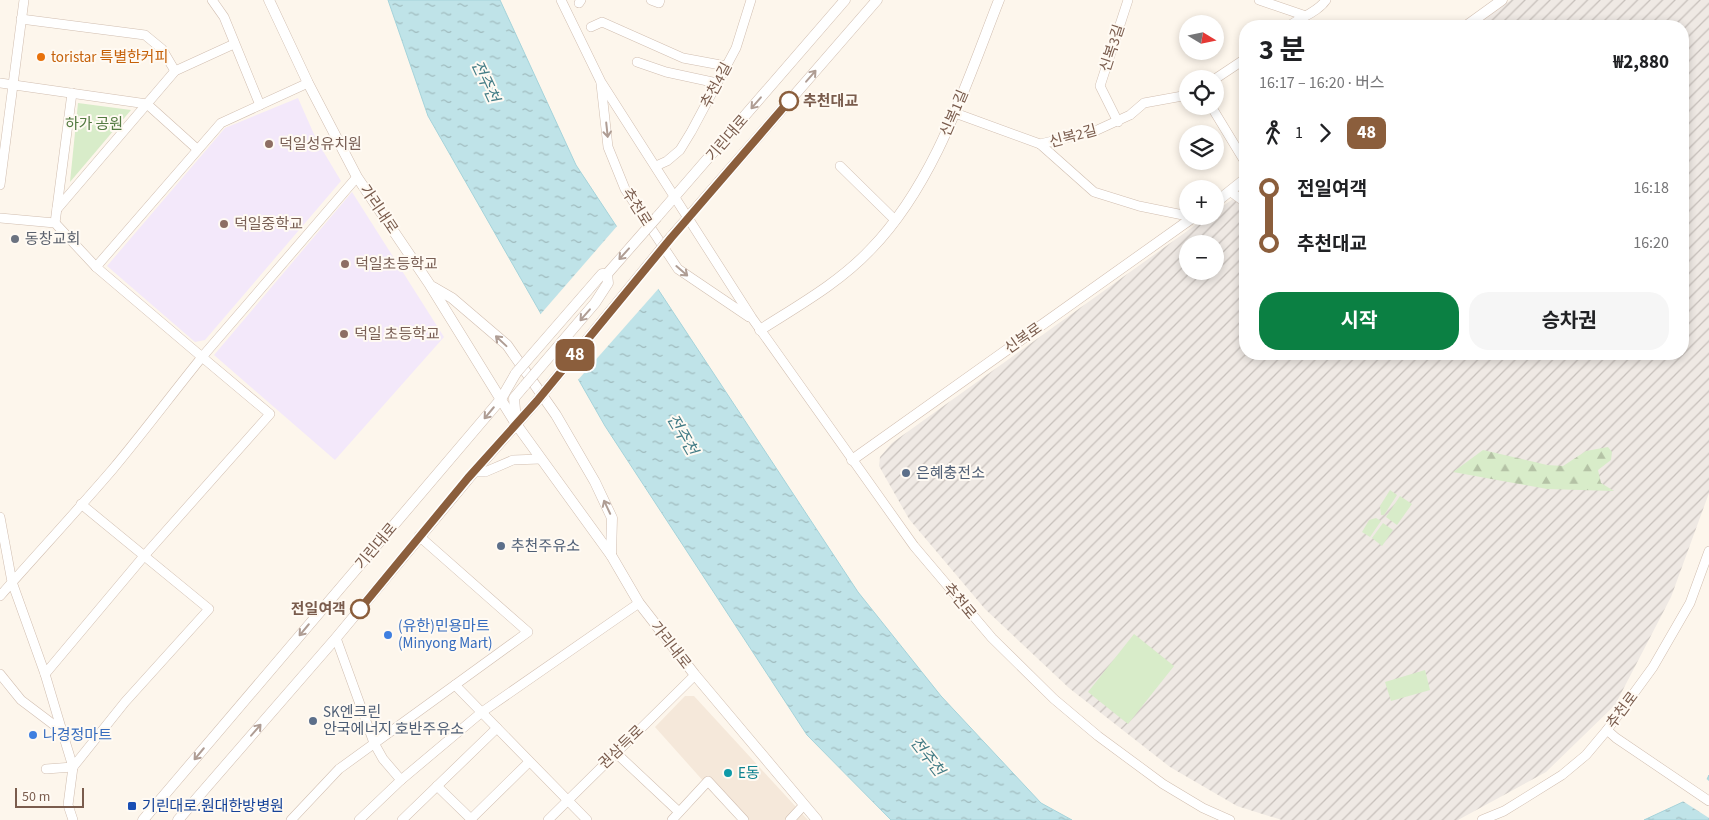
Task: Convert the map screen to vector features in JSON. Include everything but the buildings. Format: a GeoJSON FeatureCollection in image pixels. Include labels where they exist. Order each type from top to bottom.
{"type":"FeatureCollection","features":[{"type":"Feature","properties":{"kind":"street"},"geometry":{"type":"LineString","coordinates":[[0,185],[24,0]]}},
{"type":"Feature","properties":{"kind":"street"},"geometry":{"type":"LineString","coordinates":[[212,0],[224,17],[260,105]]}},
{"type":"Feature","properties":{"kind":"street","name":"가리내로"},"geometry":{"type":"LineString","coordinates":[[269,0],[308,84],[357,177],[430,285],[516,424],[611,554],[639,603],[695,675],[803,806],[817,820]]}},
{"type":"Feature","properties":{"kind":"street","name":"추천로"},"geometry":{"type":"LineString","coordinates":[[562,0],[601,82],[752,318],[891,515],[962,604],[1054,699],[1098,736],[1164,784],[1203,808],[1230,820]]}},
{"type":"Feature","properties":{"kind":"street"},"geometry":{"type":"LineString","coordinates":[[651,0],[659,3],[660,0]]}},
{"type":"Feature","properties":{"kind":"street","name":"추천4길"},"geometry":{"type":"LineString","coordinates":[[656,166],[667,161],[680,150],[736,48],[751,0]]}},
{"type":"Feature","properties":{"kind":"street","name":"기린대로"},"geometry":{"type":"LineString","coordinates":[[144,820],[501,399],[516,373],[602,274],[607,274],[675,197],[845,0]]}},
{"type":"Feature","properties":{"kind":"street","name":"기린대로"},"geometry":{"type":"LineString","coordinates":[[178,820],[336,638],[419,536],[537,401],[672,237],[877,0]]}},
{"type":"Feature","properties":{"kind":"street","name":"신복1길"},"geometry":{"type":"LineString","coordinates":[[760,330],[835,282],[871,250],[895,220],[931,164],[955,113],[999,0]]}},
{"type":"Feature","properties":{"kind":"street","name":"신복3길"},"geometry":{"type":"LineString","coordinates":[[1118,122],[1100,86],[1128,0]]}},
{"type":"Feature","properties":{"kind":"street"},"geometry":{"type":"LineString","coordinates":[[1259,0],[1303,15]]}},
{"type":"Feature","properties":{"kind":"street"},"geometry":{"type":"LineString","coordinates":[[1297,20],[1303,15],[1320,8],[1326,0]]}},
{"type":"Feature","properties":{"kind":"street"},"geometry":{"type":"LineString","coordinates":[[1474,20],[1502,0]]}},
{"type":"Feature","properties":{"kind":"street"},"geometry":{"type":"LineString","coordinates":[[21,19],[145,35],[162,49],[175,71]]}},
{"type":"Feature","properties":{"kind":"street"},"geometry":{"type":"LineString","coordinates":[[591,27],[602,22],[683,58],[726,66]]}},
{"type":"Feature","properties":{"kind":"street"},"geometry":{"type":"LineString","coordinates":[[57,209],[175,71],[234,44]]}},
{"type":"Feature","properties":{"kind":"street"},"geometry":{"type":"LineString","coordinates":[[637,62],[666,72],[717,83]]}},
{"type":"Feature","properties":{"kind":"street"},"geometry":{"type":"LineString","coordinates":[[1224,73],[1239,63]]}},
{"type":"Feature","properties":{"kind":"street","name":"추천로"},"geometry":{"type":"LineString","coordinates":[[601,82],[608,147],[625,189],[678,269],[752,318]]}},
{"type":"Feature","properties":{"kind":"street"},"geometry":{"type":"LineString","coordinates":[[0,83],[147,104],[197,149]]}},
{"type":"Feature","properties":{"kind":"street"},"geometry":{"type":"LineString","coordinates":[[96,267],[221,123],[308,84]]}},
{"type":"Feature","properties":{"kind":"street"},"geometry":{"type":"LineString","coordinates":[[55,223],[72,93]]}},
{"type":"Feature","properties":{"kind":"street","name":"신복2길"},"geometry":{"type":"LineString","coordinates":[[955,113],[1040,144],[1078,136],[1118,122],[1130,116],[1144,103],[1179,97]]}},
{"type":"Feature","properties":{"kind":"street"},"geometry":{"type":"LineString","coordinates":[[1216,115],[1239,152]]}},
{"type":"Feature","properties":{"kind":"street"},"geometry":{"type":"LineString","coordinates":[[1040,144],[1094,192],[1139,206],[1179,214]]}},
{"type":"Feature","properties":{"kind":"street"},"geometry":{"type":"LineString","coordinates":[[840,166],[895,220]]}},
{"type":"Feature","properties":{"kind":"street"},"geometry":{"type":"LineString","coordinates":[[0,596],[111,470],[202,357],[357,177]]}},
{"type":"Feature","properties":{"kind":"street"},"geometry":{"type":"LineString","coordinates":[[1224,197],[1239,185]]}},
{"type":"Feature","properties":{"kind":"street"},"geometry":{"type":"LineString","coordinates":[[1231,192],[1239,198]]}},
{"type":"Feature","properties":{"kind":"street"},"geometry":{"type":"LineString","coordinates":[[0,218],[55,223],[96,267],[270,414],[144,556],[45,674]]}},
{"type":"Feature","properties":{"kind":"street","name":"신복로"},"geometry":{"type":"LineString","coordinates":[[852,460],[1179,225]]}},
{"type":"Feature","properties":{"kind":"street","name":"기린대로"},"geometry":{"type":"LineString","coordinates":[[516,424],[514,398],[596,303],[608,283],[607,274]]}},
{"type":"Feature","properties":{"kind":"street"},"geometry":{"type":"LineString","coordinates":[[430,285],[452,298],[507,345],[556,415],[595,482],[612,518],[611,554]]}},
{"type":"Feature","properties":{"kind":"street"},"geometry":{"type":"LineString","coordinates":[[474,472],[485,472],[513,460],[540,459]]}},
{"type":"Feature","properties":{"kind":"street"},"geometry":{"type":"LineString","coordinates":[[46,768],[73,767],[125,702],[209,608],[81,504]]}},
{"type":"Feature","properties":{"kind":"street"},"geometry":{"type":"LineString","coordinates":[[0,517],[12,582],[45,674],[73,767],[68,805],[73,820]]}},
{"type":"Feature","properties":{"kind":"street"},"geometry":{"type":"LineString","coordinates":[[297,818],[339,769],[528,632],[419,536]]}},
{"type":"Feature","properties":{"kind":"street","name":"추천로"},"geometry":{"type":"LineString","coordinates":[[1482,820],[1504,811],[1562,775],[1586,755],[1608,730],[1653,667],[1690,603],[1709,551]]}},
{"type":"Feature","properties":{"kind":"street"},"geometry":{"type":"LineString","coordinates":[[359,820],[401,780],[482,712],[639,603]]}},
{"type":"Feature","properties":{"kind":"street"},"geometry":{"type":"LineString","coordinates":[[336,638],[374,742],[383,759],[401,780]]}},
{"type":"Feature","properties":{"kind":"street"},"geometry":{"type":"LineString","coordinates":[[0,674],[21,700],[62,731]]}},
{"type":"Feature","properties":{"kind":"street","name":"권삼득로"},"geometry":{"type":"LineString","coordinates":[[548,820],[695,675]]}},
{"type":"Feature","properties":{"kind":"street"},"geometry":{"type":"LineString","coordinates":[[456,686],[566,801],[588,820]]}},
{"type":"Feature","properties":{"kind":"street"},"geometry":{"type":"LineString","coordinates":[[402,820],[497,728]]}},
{"type":"Feature","properties":{"kind":"street"},"geometry":{"type":"LineString","coordinates":[[1608,730],[1616,738],[1709,801]]}},
{"type":"Feature","properties":{"kind":"street"},"geometry":{"type":"LineString","coordinates":[[615,752],[679,812]]}},
{"type":"Feature","properties":{"kind":"street"},"geometry":{"type":"LineString","coordinates":[[437,786],[471,820],[529,762]]}},
{"type":"Feature","properties":{"kind":"street"},"geometry":{"type":"LineString","coordinates":[[672,820],[708,781],[744,820]]}},
{"type":"Feature","properties":{"kind":"street"},"geometry":{"type":"LineString","coordinates":[[790,820],[803,806]]}},
{"type":"Feature","properties":{"kind":"shaded area"},"geometry":{"type":"Polygon","coordinates":[[[1511,0],[1709,0],[1709,493],[1671,597],[1615,705],[1546,772],[1458,820],[1282,820],[1237,806],[1170,767],[1069,688],[985,609],[909,519],[879,466],[880,457],[892,443],[1179,237],[1179,280],[1224,280],[1224,235],[1182,235],[1195,225],[1224,225],[1224,205],[1239,194],[1239,360],[1689,360],[1689,20],[1483,20],[1511,0]]]}},
{"type":"Feature","properties":{"kind":"shaded area","name":"덕일중학교"},"geometry":{"type":"Polygon","coordinates":[[[298,98],[317,141],[341,181],[205,340],[195,342],[107,266],[225,128],[298,98]]]}},
{"type":"Feature","properties":{"kind":"shaded area","name":"덕일초등학교"},"geometry":{"type":"Polygon","coordinates":[[[352,192],[444,337],[335,460],[214,355],[352,192]]]}},
{"type":"Feature","properties":{"kind":"shaded area"},"geometry":{"type":"Polygon","coordinates":[[[685,696],[694,696],[808,820],[738,820],[655,727],[685,696]]]}},
{"type":"Feature","properties":{"kind":"green space","name":"하가 공원"},"geometry":{"type":"Polygon","coordinates":[[[78,103],[131,110],[70,182],[78,103]]]}},
{"type":"Feature","properties":{"kind":"green space"},"geometry":{"type":"Polygon","coordinates":[[[1608,447],[1612,452],[1611,460],[1598,470],[1601,483],[1614,491],[1547,489],[1453,472],[1483,450],[1547,465],[1563,466],[1586,451],[1608,447]]]}},
{"type":"Feature","properties":{"kind":"green space"},"geometry":{"type":"Polygon","coordinates":[[[1390,490],[1397,495],[1384,515],[1381,515],[1380,506],[1390,490]]]}},
{"type":"Feature","properties":{"kind":"green space"},"geometry":{"type":"Polygon","coordinates":[[[1400,496],[1412,504],[1397,525],[1386,517],[1400,496]]]}},
{"type":"Feature","properties":{"kind":"green space"},"geometry":{"type":"Polygon","coordinates":[[[1376,518],[1381,521],[1370,537],[1362,532],[1369,520],[1376,518]]]}},
{"type":"Feature","properties":{"kind":"green space"},"geometry":{"type":"Polygon","coordinates":[[[1383,523],[1393,530],[1382,546],[1372,538],[1383,523]]]}},
{"type":"Feature","properties":{"kind":"green space"},"geometry":{"type":"Polygon","coordinates":[[[1134,634],[1174,666],[1128,724],[1088,692],[1134,634]]]}},
{"type":"Feature","properties":{"kind":"green space"},"geometry":{"type":"Polygon","coordinates":[[[1425,670],[1430,690],[1391,701],[1385,682],[1425,670]]]}},
{"type":"Feature","properties":{"kind":"water","name":"전주천"},"geometry":{"type":"Polygon","coordinates":[[[388,0],[500,0],[576,165],[858,592],[941,696],[1041,803],[1072,820],[891,820],[807,735],[605,426],[428,116],[388,0]]]}},
{"type":"Feature","properties":{"kind":"water"},"geometry":{"type":"Polygon","coordinates":[[[1709,775],[1709,820],[1644,820],[1700,794],[1709,775]]]}},
{"type":"Feature","properties":{"kind":"pier"},"geometry":{"type":"Polygon","coordinates":[[[618,225],[660,287],[577,381],[539,316],[618,225]]]}},
{"type":"Feature","properties":{"kind":"pier"},"geometry":{"type":"Polygon","coordinates":[[[1705,778],[1709,781],[1709,818],[1681,800],[1698,792],[1705,778]]]}},
{"type":"Feature","properties":{"kind":"bus line","name":"48"},"geometry":{"type":"LineString","coordinates":[[360,609],[419,536],[537,401],[671,238],[789,101]]}},
{"type":"Feature","properties":{"kind":"place","name":"toristar 특별한커피"},"geometry":{"type":"Point","coordinates":[41,57]}},
{"type":"Feature","properties":{"kind":"place","name":"추천대교"},"geometry":{"type":"Point","coordinates":[789,101]}},
{"type":"Feature","properties":{"kind":"place","name":"덕일성유치원"},"geometry":{"type":"Point","coordinates":[269,144]}},
{"type":"Feature","properties":{"kind":"place","name":"덕일중학교"},"geometry":{"type":"Point","coordinates":[224,224]}},
{"type":"Feature","properties":{"kind":"place","name":"동창교회"},"geometry":{"type":"Point","coordinates":[15,239]}},
{"type":"Feature","properties":{"kind":"place","name":"덕일초등학교"},"geometry":{"type":"Point","coordinates":[345,264]}},
{"type":"Feature","properties":{"kind":"place","name":"덕일 초등학교"},"geometry":{"type":"Point","coordinates":[344,334]}},
{"type":"Feature","properties":{"kind":"place","name":"은혜충전소"},"geometry":{"type":"Point","coordinates":[906,473]}},
{"type":"Feature","properties":{"kind":"place","name":"추천주유소"},"geometry":{"type":"Point","coordinates":[501,546]}},
{"type":"Feature","properties":{"kind":"place","name":"전일여객"},"geometry":{"type":"Point","coordinates":[360,609]}},
{"type":"Feature","properties":{"kind":"place","name":"(유한)민용마트 (Minyong Mart)"},"geometry":{"type":"Point","coordinates":[388,635]}},
{"type":"Feature","properties":{"kind":"place","name":"SK엔크린 안국에너지 호반주유소"},"geometry":{"type":"Point","coordinates":[313,721]}},
{"type":"Feature","properties":{"kind":"place","name":"나경정마트"},"geometry":{"type":"Point","coordinates":[33,735]}},
{"type":"Feature","properties":{"kind":"place","name":"E동"},"geometry":{"type":"Point","coordinates":[728,773]}},
{"type":"Feature","properties":{"kind":"place","name":"기린대로.원대한방병원"},"geometry":{"type":"Point","coordinates":[132,806]}}]}
